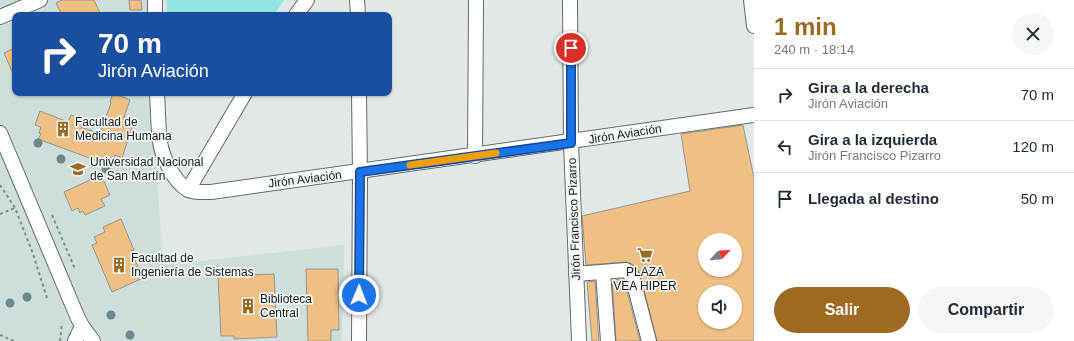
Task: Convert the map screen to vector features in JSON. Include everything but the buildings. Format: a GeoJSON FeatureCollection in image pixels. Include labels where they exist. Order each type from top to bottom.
{"type":"FeatureCollection","features":[{"type":"Feature","properties":{"kind":"street"},"geometry":{"type":"LineString","coordinates":[[0,17],[40,0]]}},
{"type":"Feature","properties":{"kind":"street"},"geometry":{"type":"LineString","coordinates":[[154,0],[155,12]]}},
{"type":"Feature","properties":{"kind":"street"},"geometry":{"type":"LineString","coordinates":[[298,12],[307,0]]}},
{"type":"Feature","properties":{"kind":"street"},"geometry":{"type":"LineString","coordinates":[[357,0],[358,12]]}},
{"type":"Feature","properties":{"kind":"street"},"geometry":{"type":"LineString","coordinates":[[475,156],[476,0]]}},
{"type":"Feature","properties":{"kind":"street","name":"Jirón Francisco Pizarro"},"geometry":{"type":"LineString","coordinates":[[570,0],[571,143],[579,341]]}},
{"type":"Feature","properties":{"kind":"street"},"geometry":{"type":"LineString","coordinates":[[751,0],[754,26]]}},
{"type":"Feature","properties":{"kind":"street"},"geometry":{"type":"LineString","coordinates":[[158,96],[160,143],[177,181],[188,190],[244,96]]}},
{"type":"Feature","properties":{"kind":"street"},"geometry":{"type":"LineString","coordinates":[[359,96],[359,341]]}},
{"type":"Feature","properties":{"kind":"street","name":"Jirón Aviación"},"geometry":{"type":"LineString","coordinates":[[188,190],[195,192],[211,192],[571,143],[754,115]]}},
{"type":"Feature","properties":{"kind":"street"},"geometry":{"type":"LineString","coordinates":[[0,133],[82,326],[93,341]]}},
{"type":"Feature","properties":{"kind":"street"},"geometry":{"type":"LineString","coordinates":[[576,274],[626,270],[629,272],[632,276],[649,341]]}},
{"type":"Feature","properties":{"kind":"street"},"geometry":{"type":"LineString","coordinates":[[603,272],[608,341]]}},
{"type":"Feature","properties":{"kind":"street"},"geometry":{"type":"LineString","coordinates":[[75,341],[82,326]]}},
{"type":"Feature","properties":{"kind":"path"},"geometry":{"type":"LineString","coordinates":[[0,185],[15,208],[32,251],[46,298]]}},
{"type":"Feature","properties":{"kind":"path"},"geometry":{"type":"LineString","coordinates":[[0,214],[15,208]]}},
{"type":"Feature","properties":{"kind":"path"},"geometry":{"type":"LineString","coordinates":[[52,215],[75,269]]}},
{"type":"Feature","properties":{"kind":"path"},"geometry":{"type":"LineString","coordinates":[[60,341],[62,323]]}},
{"type":"Feature","properties":{"kind":"path"},"geometry":{"type":"LineString","coordinates":[[0,334],[14,341]]}},
{"type":"Feature","properties":{"kind":"shaded area","name":"Universidad Nacional de San Martín"},"geometry":{"type":"Polygon","coordinates":[[[0,0],[148,0],[148,12],[12,12],[12,96],[151,96],[163,265],[344,245],[342,341],[0,341],[0,0]]]}},
{"type":"Feature","properties":{"kind":"shaded area"},"geometry":{"type":"Polygon","coordinates":[[[166,0],[284,0],[276,12],[167,12],[166,0]]]}},
{"type":"Feature","properties":{"kind":"slow traffic"},"geometry":{"type":"LineString","coordinates":[[410,165],[496,153]]}},
{"type":"Feature","properties":{"kind":"place","name":"Facultad de Medicina Humana"},"geometry":{"type":"Point","coordinates":[63,129]}},
{"type":"Feature","properties":{"kind":"place","name":"Universidad Nacional de San Martín"},"geometry":{"type":"Point","coordinates":[78,169]}},
{"type":"Feature","properties":{"kind":"place","name":"PLAZA VEA HIPER"},"geometry":{"type":"Point","coordinates":[645,255]}},
{"type":"Feature","properties":{"kind":"place","name":"Facultad de Ingeniería de Sistemas"},"geometry":{"type":"Point","coordinates":[119,265]}},
{"type":"Feature","properties":{"kind":"place","name":"Biblioteca Central"},"geometry":{"type":"Point","coordinates":[248,306]}},
{"type":"Feature","properties":{"kind":"route"},"geometry":{"type":"LineString","coordinates":[[359,295],[360,172],[571,143],[571,48]]}}]}
